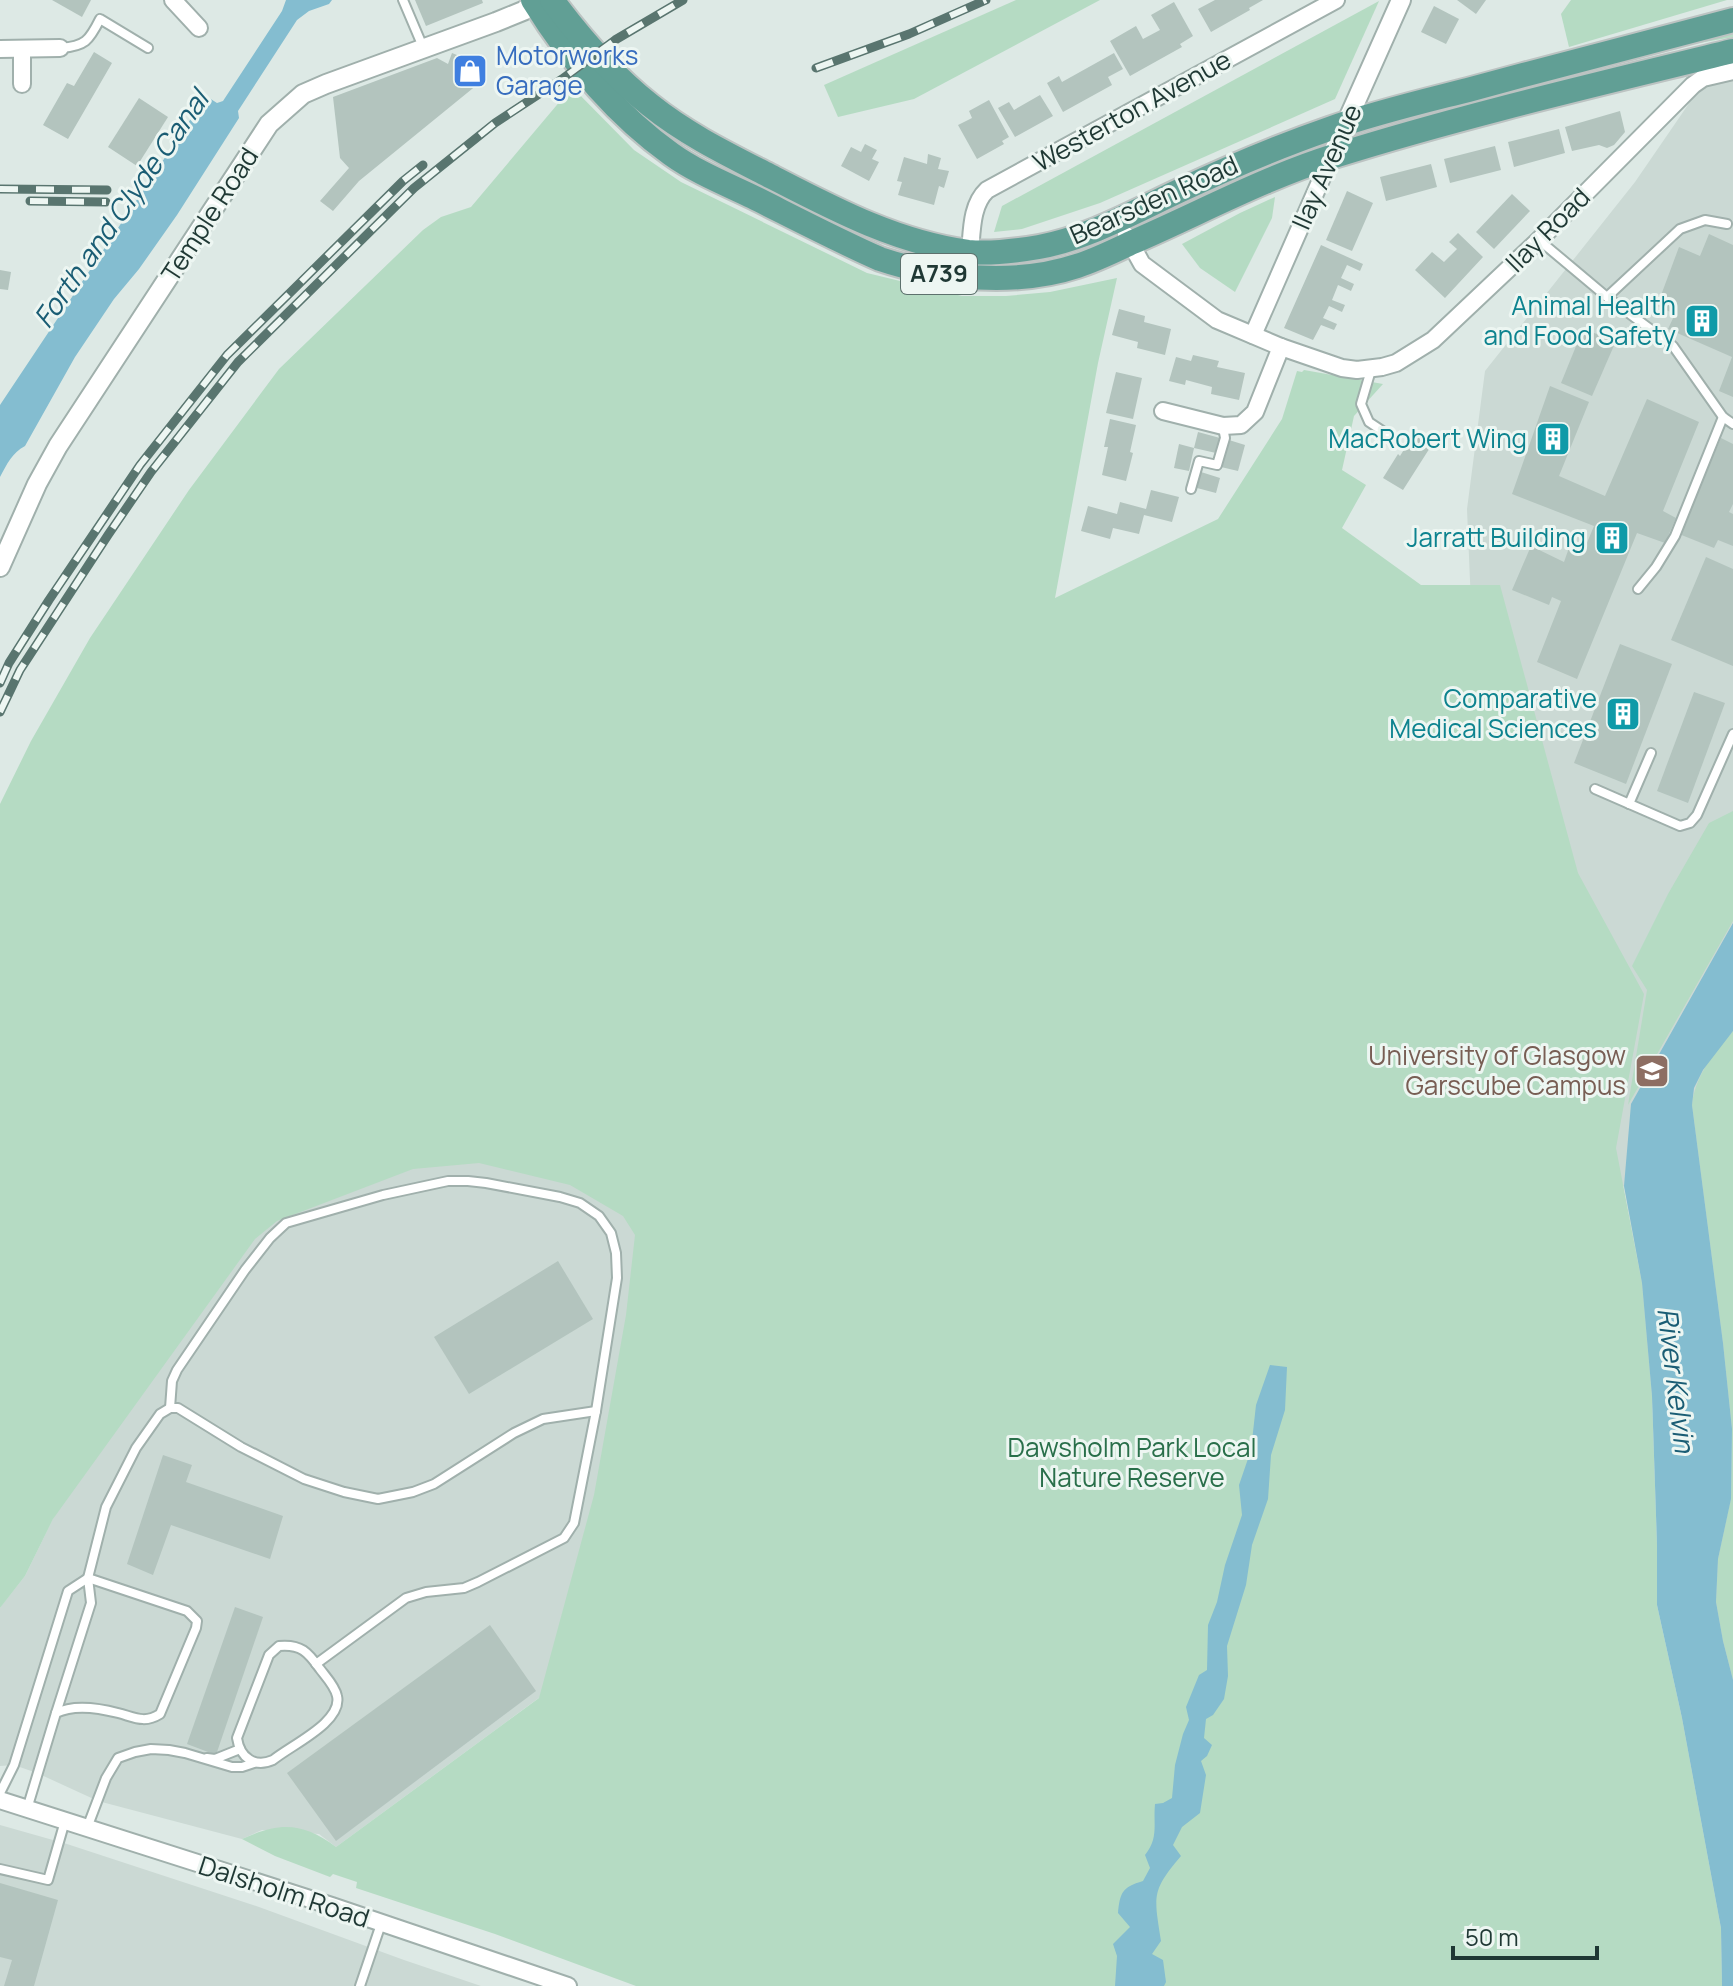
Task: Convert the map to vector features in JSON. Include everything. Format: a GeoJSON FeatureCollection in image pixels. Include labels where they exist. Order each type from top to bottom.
{"type":"FeatureCollection","features":[{"type":"Feature","properties":{"kind":"main road","name":"Bearsden Road"},"geometry":{"type":"LineString","coordinates":[[540,1],[648,104],[682,129],[830,207],[879,229],[911,240],[970,252],[1000,252],[1070,238],[1119,219],[1247,159],[1346,123],[1733,20]]}},
{"type":"Feature","properties":{"kind":"main road","name":"Bearsden Road"},"geometry":{"type":"LineString","coordinates":[[540,1],[564,47],[583,71],[651,139],[675,157],[880,259],[939,274],[1006,278],[1075,267],[1253,186],[1331,157],[1602,82],[1733,51]]}},
{"type":"Feature","properties":{"kind":"street","name":"Westerton Avenue"},"geometry":{"type":"LineString","coordinates":[[970,252],[978,201],[987,190],[1336,0]]}},
{"type":"Feature","properties":{"kind":"street","name":"Ilay Avenue"},"geometry":{"type":"LineString","coordinates":[[1253,335],[1401,0]]}},
{"type":"Feature","properties":{"kind":"street"},"geometry":{"type":"LineString","coordinates":[[175,1],[199,28]]}},
{"type":"Feature","properties":{"kind":"street","name":"Temple Road"},"geometry":{"type":"LineString","coordinates":[[0,567],[37,484],[58,446],[269,124],[303,94],[496,22],[540,1]]}},
{"type":"Feature","properties":{"kind":"street"},"geometry":{"type":"LineString","coordinates":[[0,49],[60,48]]}},
{"type":"Feature","properties":{"kind":"street"},"geometry":{"type":"LineString","coordinates":[[22,49],[22,84]]}},
{"type":"Feature","properties":{"kind":"street","name":"Ilay Road"},"geometry":{"type":"LineString","coordinates":[[1119,219],[1142,264],[1217,320],[1342,368],[1371,370],[1396,363],[1433,340],[1539,240],[1681,95],[1703,78],[1733,71]]}},
{"type":"Feature","properties":{"kind":"street"},"geometry":{"type":"LineString","coordinates":[[1163,411],[1223,426],[1241,425],[1255,412],[1281,347]]}},
{"type":"Feature","properties":{"kind":"street","name":"Dalsholm Road"},"geometry":{"type":"LineString","coordinates":[[0,1800],[332,1906],[568,1986]]}},
{"type":"Feature","properties":{"kind":"lane"},"geometry":{"type":"LineString","coordinates":[[403,0],[423,48]]}},
{"type":"Feature","properties":{"kind":"lane"},"geometry":{"type":"LineString","coordinates":[[60,48],[82,45],[100,19],[148,48]]}},
{"type":"Feature","properties":{"kind":"lane"},"geometry":{"type":"LineString","coordinates":[[711,177],[724,152]]}},
{"type":"Feature","properties":{"kind":"lane"},"geometry":{"type":"LineString","coordinates":[[1607,297],[1680,229],[1705,220],[1727,224]]}},
{"type":"Feature","properties":{"kind":"lane"},"geometry":{"type":"LineString","coordinates":[[1539,240],[1607,297],[1673,346],[1723,417],[1733,424]]}},
{"type":"Feature","properties":{"kind":"lane"},"geometry":{"type":"LineString","coordinates":[[1371,370],[1361,404],[1369,422],[1387,434]]}},
{"type":"Feature","properties":{"kind":"lane"},"geometry":{"type":"LineString","coordinates":[[1638,589],[1675,536],[1723,417]]}},
{"type":"Feature","properties":{"kind":"lane"},"geometry":{"type":"LineString","coordinates":[[1191,489],[1199,461],[1217,465],[1225,438],[1223,426]]}},
{"type":"Feature","properties":{"kind":"lane"},"geometry":{"type":"LineString","coordinates":[[1595,789],[1680,826],[1690,823],[1729,754],[1733,734]]}},
{"type":"Feature","properties":{"kind":"lane"},"geometry":{"type":"LineString","coordinates":[[1629,804],[1651,753]]}},
{"type":"Feature","properties":{"kind":"lane"},"geometry":{"type":"LineString","coordinates":[[170,1408],[172,1381],[177,1370],[245,1270],[286,1223],[383,1195],[448,1181],[468,1181],[580,1203],[599,1216],[611,1233],[617,1278],[574,1523],[564,1538],[464,1588],[426,1592],[406,1598],[316,1664]]}},
{"type":"Feature","properties":{"kind":"lane"},"geometry":{"type":"LineString","coordinates":[[27,1809],[91,1603],[88,1578],[106,1507],[136,1448],[160,1414],[170,1408],[178,1408],[241,1447],[304,1479],[378,1499],[434,1484],[514,1433],[543,1419],[596,1411]]}},
{"type":"Feature","properties":{"kind":"lane"},"geometry":{"type":"LineString","coordinates":[[56,1713],[72,1708],[99,1709],[147,1720],[160,1714],[196,1628],[197,1621],[193,1615],[181,1609],[88,1578]]}},
{"type":"Feature","properties":{"kind":"lane"},"geometry":{"type":"LineString","coordinates":[[0,1793],[14,1765],[68,1591],[88,1578]]}},
{"type":"Feature","properties":{"kind":"lane"},"geometry":{"type":"LineString","coordinates":[[87,1828],[106,1778],[118,1758],[151,1749],[169,1750],[232,1767],[264,1763],[273,1760],[332,1717],[338,1706],[336,1691],[299,1647],[286,1646],[273,1650],[269,1655],[237,1738],[240,1749],[254,1763]]}},
{"type":"Feature","properties":{"kind":"lane"},"geometry":{"type":"LineString","coordinates":[[202,1758],[215,1759],[240,1749]]}},
{"type":"Feature","properties":{"kind":"lane"},"geometry":{"type":"LineString","coordinates":[[0,1869],[48,1880],[65,1821]]}},
{"type":"Feature","properties":{"kind":"lane"},"geometry":{"type":"LineString","coordinates":[[360,1986],[381,1924]]}},
{"type":"Feature","properties":{"kind":"shaded area","name":"University of Glasgow Garscube Campus"},"geometry":{"type":"Polygon","coordinates":[[[1733,73],[1733,1986],[1722,1986],[1721,1928],[1682,1718],[1640,1274],[1624,1187],[1584,1138],[1474,676],[1467,509],[1485,371],[1635,182],[1703,83],[1733,73]]]}},
{"type":"Feature","properties":{"kind":"shaded area"},"geometry":{"type":"Polygon","coordinates":[[[459,1155],[567,1181],[616,1202],[642,1244],[629,1382],[551,1689],[336,1847],[319,1834],[262,1830],[242,1839],[98,1801],[37,1773],[14,1765],[0,1766],[0,1608],[25,1576],[67,1490],[259,1219],[304,1193],[459,1155]]]}},
{"type":"Feature","properties":{"kind":"shaded area"},"geometry":{"type":"Polygon","coordinates":[[[0,1825],[259,1907],[481,1986],[0,1986],[0,1825]]]}},
{"type":"Feature","properties":{"kind":"green space"},"geometry":{"type":"Polygon","coordinates":[[[1016,0],[1100,0],[914,99],[838,117],[824,85],[1016,0]]]}},
{"type":"Feature","properties":{"kind":"green space"},"geometry":{"type":"Polygon","coordinates":[[[1571,0],[1727,0],[1569,47],[1561,14],[1571,0]]]}},
{"type":"Feature","properties":{"kind":"green space"},"geometry":{"type":"Polygon","coordinates":[[[1379,1],[1335,99],[1100,203],[1022,229],[994,232],[1002,206],[1379,1]]]}},
{"type":"Feature","properties":{"kind":"green space"},"geometry":{"type":"Polygon","coordinates":[[[1733,26],[1733,37],[1676,47],[1417,119],[1415,112],[1733,26]]]}},
{"type":"Feature","properties":{"kind":"green space","name":"Dawsholm Park Local Nature Reserve"},"geometry":{"type":"Polygon","coordinates":[[[572,87],[634,150],[681,182],[867,273],[962,296],[1050,292],[1117,278],[1098,363],[1055,598],[1218,519],[1282,419],[1297,371],[1383,384],[1354,416],[1342,470],[1366,485],[1342,528],[1421,585],[1500,585],[1578,873],[1644,994],[1616,1148],[1642,1283],[1652,1396],[1657,1605],[1682,1718],[1721,1928],[1722,1986],[636,1986],[495,1934],[356,1888],[357,1882],[333,1874],[330,1877],[275,1856],[242,1839],[279,1827],[290,1827],[312,1833],[336,1847],[539,1698],[594,1495],[626,1315],[635,1235],[623,1216],[570,1185],[479,1163],[413,1169],[277,1221],[255,1239],[53,1519],[25,1576],[0,1608],[0,804],[31,741],[90,638],[189,490],[279,369],[423,230],[441,217],[471,207],[572,87]]]}},
{"type":"Feature","properties":{"kind":"green space"},"geometry":{"type":"Polygon","coordinates":[[[1275,197],[1272,218],[1235,292],[1200,268],[1182,244],[1240,213],[1275,197]]]}},
{"type":"Feature","properties":{"kind":"green space"},"geometry":{"type":"Polygon","coordinates":[[[1733,811],[1733,921],[1628,1105],[1647,990],[1632,966],[1668,894],[1709,823],[1733,811]]]}},
{"type":"Feature","properties":{"kind":"green space"},"geometry":{"type":"Polygon","coordinates":[[[1733,1031],[1733,1680],[1716,1602],[1718,1559],[1731,1498],[1732,1429],[1692,1105],[1701,1074],[1733,1031]]]}},
{"type":"Feature","properties":{"kind":"water"},"geometry":{"type":"Polygon","coordinates":[[[286,0],[332,0],[297,20],[238,111],[239,118],[177,215],[114,299],[75,357],[25,446],[13,455],[0,477],[0,405],[206,96],[217,103],[223,101],[282,11],[286,0]]]}},
{"type":"Feature","properties":{"kind":"water","name":"River Kelvin"},"geometry":{"type":"Polygon","coordinates":[[[1733,923],[1733,1031],[1703,1070],[1694,1088],[1692,1105],[1732,1429],[1731,1499],[1718,1559],[1716,1602],[1733,1680],[1733,1986],[1722,1986],[1721,1928],[1682,1718],[1657,1605],[1652,1396],[1642,1283],[1624,1186],[1631,1104],[1733,923]]]}},
{"type":"Feature","properties":{"kind":"water"},"geometry":{"type":"Polygon","coordinates":[[[1270,1365],[1287,1367],[1285,1410],[1271,1455],[1268,1499],[1252,1545],[1246,1585],[1227,1646],[1228,1676],[1224,1699],[1213,1715],[1206,1719],[1204,1738],[1212,1745],[1201,1761],[1206,1775],[1200,1813],[1182,1827],[1173,1845],[1181,1856],[1164,1878],[1157,1895],[1161,1941],[1152,1954],[1163,1960],[1166,1982],[1164,1986],[1115,1986],[1117,1956],[1113,1944],[1130,1927],[1118,1913],[1120,1900],[1126,1888],[1143,1881],[1150,1868],[1145,1855],[1154,1837],[1155,1804],[1172,1798],[1175,1765],[1189,1720],[1186,1707],[1199,1675],[1207,1670],[1208,1625],[1242,1515],[1239,1485],[1251,1450],[1256,1405],[1270,1365]]]}},
{"type":"Feature","properties":{"kind":"building"},"geometry":{"type":"Polygon","coordinates":[[[52,0],[91,0],[82,17],[52,0]]]}},
{"type":"Feature","properties":{"kind":"building"},"geometry":{"type":"Polygon","coordinates":[[[415,0],[482,0],[483,3],[426,26],[415,0]]]}},
{"type":"Feature","properties":{"kind":"building"},"geometry":{"type":"Polygon","coordinates":[[[1215,0],[1263,0],[1211,32],[1198,9],[1215,0]]]}},
{"type":"Feature","properties":{"kind":"building"},"geometry":{"type":"Polygon","coordinates":[[[1457,0],[1486,0],[1476,14],[1457,0]]]}},
{"type":"Feature","properties":{"kind":"building"},"geometry":{"type":"Polygon","coordinates":[[[1174,2],[1193,36],[1180,44],[1182,47],[1130,76],[1110,41],[1136,26],[1143,39],[1160,30],[1151,15],[1174,2]]]}},
{"type":"Feature","properties":{"kind":"building"},"geometry":{"type":"Polygon","coordinates":[[[1434,6],[1459,19],[1446,44],[1421,32],[1434,6]]]}},
{"type":"Feature","properties":{"kind":"building"},"geometry":{"type":"Polygon","coordinates":[[[94,52],[112,63],[68,139],[43,125],[67,83],[74,86],[94,52]]]}},
{"type":"Feature","properties":{"kind":"building"},"geometry":{"type":"Polygon","coordinates":[[[452,53],[486,67],[483,80],[359,181],[333,211],[320,201],[349,168],[340,158],[333,97],[437,58],[448,64],[452,53]]]}},
{"type":"Feature","properties":{"kind":"building"},"geometry":{"type":"Polygon","coordinates":[[[1114,53],[1123,69],[1108,77],[1112,85],[1063,112],[1047,83],[1059,76],[1062,82],[1114,53]]]}},
{"type":"Feature","properties":{"kind":"building"},"geometry":{"type":"Polygon","coordinates":[[[1040,95],[1053,116],[1015,137],[998,108],[1009,102],[1014,110],[1040,95]]]}},
{"type":"Feature","properties":{"kind":"building"},"geometry":{"type":"Polygon","coordinates":[[[139,98],[168,117],[137,166],[108,147],[139,98]]]}},
{"type":"Feature","properties":{"kind":"building"},"geometry":{"type":"Polygon","coordinates":[[[989,100],[1009,137],[1002,141],[1004,144],[977,159],[958,125],[972,118],[969,111],[989,100]]]}},
{"type":"Feature","properties":{"kind":"building"},"geometry":{"type":"Polygon","coordinates":[[[1620,111],[1625,132],[1614,145],[1572,151],[1565,127],[1620,111]]]}},
{"type":"Feature","properties":{"kind":"building"},"geometry":{"type":"Polygon","coordinates":[[[1559,129],[1565,153],[1514,167],[1508,142],[1559,129]]]}},
{"type":"Feature","properties":{"kind":"building"},"geometry":{"type":"Polygon","coordinates":[[[865,144],[877,150],[872,159],[879,162],[869,181],[841,166],[851,147],[861,152],[865,144]]]}},
{"type":"Feature","properties":{"kind":"building"},"geometry":{"type":"Polygon","coordinates":[[[1495,146],[1501,170],[1450,183],[1444,159],[1495,146]]]}},
{"type":"Feature","properties":{"kind":"building"},"geometry":{"type":"Polygon","coordinates":[[[928,154],[941,158],[938,169],[949,171],[944,188],[939,186],[934,205],[898,195],[902,182],[897,181],[904,157],[927,164],[928,154]]]}},
{"type":"Feature","properties":{"kind":"building"},"geometry":{"type":"Polygon","coordinates":[[[1431,164],[1437,187],[1386,201],[1380,177],[1431,164]]]}},
{"type":"Feature","properties":{"kind":"building"},"geometry":{"type":"Polygon","coordinates":[[[1347,191],[1373,203],[1352,251],[1326,240],[1347,191]]]}},
{"type":"Feature","properties":{"kind":"building"},"geometry":{"type":"Polygon","coordinates":[[[1512,194],[1530,211],[1494,249],[1476,232],[1512,194]]]}},
{"type":"Feature","properties":{"kind":"building"},"geometry":{"type":"Polygon","coordinates":[[[1458,233],[1483,257],[1445,298],[1415,270],[1432,252],[1444,262],[1457,249],[1449,242],[1458,233]]]}},
{"type":"Feature","properties":{"kind":"building","name":"Animal Health and Food Safety"},"geometry":{"type":"Polygon","coordinates":[[[1709,234],[1733,245],[1733,397],[1719,391],[1732,357],[1668,329],[1675,314],[1657,306],[1679,247],[1700,256],[1709,234]]]}},
{"type":"Feature","properties":{"kind":"building"},"geometry":{"type":"Polygon","coordinates":[[[1321,245],[1363,264],[1360,271],[1347,265],[1341,278],[1354,284],[1351,291],[1338,285],[1332,300],[1345,305],[1342,312],[1329,306],[1323,318],[1337,324],[1334,330],[1321,325],[1313,340],[1284,328],[1321,245]]]}},
{"type":"Feature","properties":{"kind":"building"},"geometry":{"type":"Polygon","coordinates":[[[0,270],[11,272],[8,290],[0,289],[0,270]]]}},
{"type":"Feature","properties":{"kind":"building"},"geometry":{"type":"Polygon","coordinates":[[[1119,309],[1145,316],[1144,322],[1171,329],[1165,355],[1137,348],[1138,342],[1112,335],[1119,309]]]}},
{"type":"Feature","properties":{"kind":"building"},"geometry":{"type":"Polygon","coordinates":[[[1583,329],[1616,341],[1592,396],[1561,383],[1583,329]]]}},
{"type":"Feature","properties":{"kind":"building"},"geometry":{"type":"Polygon","coordinates":[[[1193,355],[1219,361],[1217,367],[1245,373],[1239,400],[1211,394],[1212,387],[1186,380],[1185,385],[1169,381],[1176,357],[1191,361],[1193,355]]]}},
{"type":"Feature","properties":{"kind":"building"},"geometry":{"type":"Polygon","coordinates":[[[1116,372],[1142,378],[1133,419],[1106,413],[1116,372]]]}},
{"type":"Feature","properties":{"kind":"building","name":"Jarratt Building"},"geometry":{"type":"Polygon","coordinates":[[[1550,386],[1589,402],[1559,476],[1605,496],[1647,399],[1699,422],[1663,511],[1676,518],[1665,543],[1637,533],[1577,679],[1537,662],[1561,601],[1552,597],[1549,605],[1512,590],[1531,546],[1564,562],[1570,545],[1584,550],[1594,526],[1512,494],[1550,386]]]}},
{"type":"Feature","properties":{"kind":"building"},"geometry":{"type":"Polygon","coordinates":[[[1110,419],[1136,425],[1126,481],[1102,475],[1110,419]]]}},
{"type":"Feature","properties":{"kind":"building"},"geometry":{"type":"Polygon","coordinates":[[[1198,432],[1220,438],[1216,453],[1194,448],[1198,432]]]}},
{"type":"Feature","properties":{"kind":"building"},"geometry":{"type":"Polygon","coordinates":[[[1415,432],[1433,443],[1403,490],[1383,478],[1415,432]]]}},
{"type":"Feature","properties":{"kind":"building"},"geometry":{"type":"Polygon","coordinates":[[[1721,438],[1733,444],[1733,504],[1729,512],[1733,514],[1733,546],[1718,540],[1714,548],[1679,534],[1721,438]]]}},
{"type":"Feature","properties":{"kind":"building"},"geometry":{"type":"Polygon","coordinates":[[[1229,440],[1245,445],[1238,471],[1221,467],[1229,440]]]}},
{"type":"Feature","properties":{"kind":"building"},"geometry":{"type":"Polygon","coordinates":[[[1179,444],[1194,448],[1189,471],[1174,468],[1179,444]]]}},
{"type":"Feature","properties":{"kind":"building"},"geometry":{"type":"Polygon","coordinates":[[[1201,472],[1220,478],[1216,493],[1197,488],[1201,472]]]}},
{"type":"Feature","properties":{"kind":"building"},"geometry":{"type":"Polygon","coordinates":[[[1151,490],[1179,497],[1172,522],[1144,515],[1139,534],[1113,528],[1110,539],[1081,531],[1088,506],[1117,514],[1120,502],[1146,509],[1151,490]]]}},
{"type":"Feature","properties":{"kind":"building"},"geometry":{"type":"Polygon","coordinates":[[[1706,557],[1733,569],[1733,666],[1671,640],[1706,557]]]}},
{"type":"Feature","properties":{"kind":"building","name":"Comparative Medical Sciences"},"geometry":{"type":"Polygon","coordinates":[[[1620,644],[1672,664],[1626,784],[1574,763],[1620,644]]]}},
{"type":"Feature","properties":{"kind":"building"},"geometry":{"type":"Polygon","coordinates":[[[1694,692],[1725,703],[1688,803],[1657,791],[1694,692]]]}},
{"type":"Feature","properties":{"kind":"building"},"geometry":{"type":"Polygon","coordinates":[[[558,1261],[593,1319],[469,1394],[434,1337],[558,1261]]]}},
{"type":"Feature","properties":{"kind":"building"},"geometry":{"type":"Polygon","coordinates":[[[163,1455],[192,1465],[186,1482],[283,1516],[270,1559],[171,1525],[153,1575],[127,1564],[163,1455]]]}},
{"type":"Feature","properties":{"kind":"building"},"geometry":{"type":"Polygon","coordinates":[[[235,1607],[263,1617],[216,1755],[187,1744],[235,1607]]]}},
{"type":"Feature","properties":{"kind":"building"},"geometry":{"type":"Polygon","coordinates":[[[490,1625],[536,1691],[336,1841],[287,1773],[490,1625]]]}},
{"type":"Feature","properties":{"kind":"building"},"geometry":{"type":"Polygon","coordinates":[[[0,1883],[58,1900],[34,1986],[4,1986],[12,1960],[0,1957],[0,1883]]]}},
{"type":"Feature","properties":{"kind":"railway"},"geometry":{"type":"LineString","coordinates":[[0,712],[20,670],[108,535],[151,472],[238,362],[414,188],[495,123],[615,40],[683,0]]}},
{"type":"Feature","properties":{"kind":"railway"},"geometry":{"type":"LineString","coordinates":[[816,68],[909,34],[986,0]]}},
{"type":"Feature","properties":{"kind":"railway"},"geometry":{"type":"LineString","coordinates":[[0,683],[9,663],[49,600],[140,465],[227,355],[403,181],[423,165]]}},
{"type":"Feature","properties":{"kind":"railway"},"geometry":{"type":"LineString","coordinates":[[0,189],[107,190]]}},
{"type":"Feature","properties":{"kind":"railway"},"geometry":{"type":"LineString","coordinates":[[30,201],[106,202]]}},
{"type":"Feature","properties":{"kind":"place","name":"Motorworks Garage"},"geometry":{"type":"Point","coordinates":[470,71]}},
{"type":"Feature","properties":{"kind":"place","name":"Animal Health and Food Safety"},"geometry":{"type":"Point","coordinates":[1702,321]}},
{"type":"Feature","properties":{"kind":"place","name":"MacRobert Wing"},"geometry":{"type":"Point","coordinates":[1553,439]}},
{"type":"Feature","properties":{"kind":"place","name":"Jarratt Building"},"geometry":{"type":"Point","coordinates":[1612,538]}},
{"type":"Feature","properties":{"kind":"place","name":"Comparative Medical Sciences"},"geometry":{"type":"Point","coordinates":[1623,714]}},
{"type":"Feature","properties":{"kind":"place","name":"University of Glasgow Garscube Campus"},"geometry":{"type":"Point","coordinates":[1652,1071]}},
{"type":"Feature","properties":{"kind":"water label","name":"Forth and Clyde Canal"},"geometry":{"type":"Point","coordinates":[121,209]}}]}
